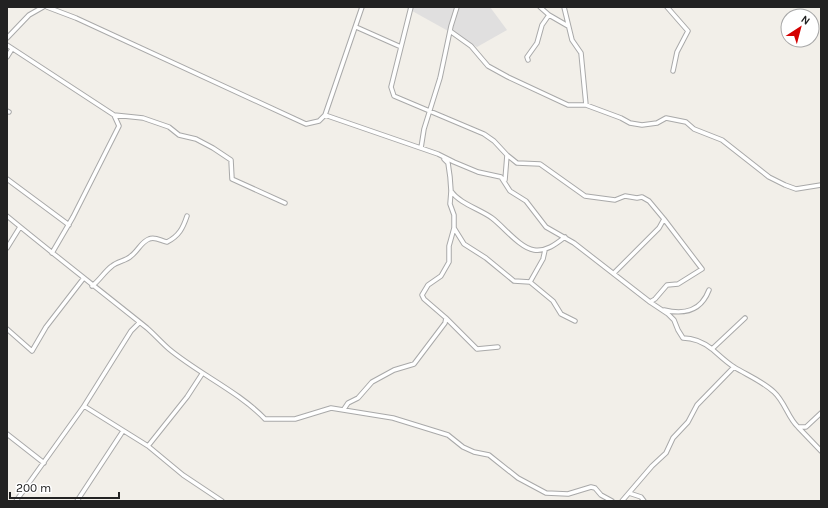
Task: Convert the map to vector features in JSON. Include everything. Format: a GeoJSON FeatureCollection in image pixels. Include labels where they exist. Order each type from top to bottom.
{"type":"FeatureCollection","features":[{"type":"Feature","properties":{"kind":"street"},"geometry":{"type":"LineString","coordinates":[[7,38],[29,15],[42,7]]}},
{"type":"Feature","properties":{"kind":"street"},"geometry":{"type":"LineString","coordinates":[[48,7],[76,18],[295,119],[310,124],[318,121],[325,114],[362,7]]}},
{"type":"Feature","properties":{"kind":"street"},"geometry":{"type":"LineString","coordinates":[[411,7],[391,87],[391,92],[394,96],[484,134],[494,141],[517,163],[540,164],[585,196],[615,200],[625,196],[638,198],[642,197],[649,201],[702,268],[678,284],[667,285],[655,300],[650,302]]}},
{"type":"Feature","properties":{"kind":"street"},"geometry":{"type":"LineString","coordinates":[[421,148],[424,129],[440,78],[450,31],[457,7]]}},
{"type":"Feature","properties":{"kind":"street"},"geometry":{"type":"LineString","coordinates":[[540,7],[549,15],[568,26]]}},
{"type":"Feature","properties":{"kind":"street"},"geometry":{"type":"LineString","coordinates":[[564,7],[572,40],[581,53],[586,104]]}},
{"type":"Feature","properties":{"kind":"street"},"geometry":{"type":"LineString","coordinates":[[667,7],[688,31],[677,52],[673,71]]}},
{"type":"Feature","properties":{"kind":"street"},"geometry":{"type":"LineString","coordinates":[[672,11],[674,7]]}},
{"type":"Feature","properties":{"kind":"street"},"geometry":{"type":"LineString","coordinates":[[528,60],[527,57],[537,43],[542,25],[549,15]]}},
{"type":"Feature","properties":{"kind":"street"},"geometry":{"type":"LineString","coordinates":[[356,27],[401,47]]}},
{"type":"Feature","properties":{"kind":"street"},"geometry":{"type":"LineString","coordinates":[[450,31],[471,46],[488,66],[568,105],[586,104],[621,118],[630,124],[642,125],[657,123],[666,118],[686,122],[694,128],[731,145],[769,177],[785,186],[796,189],[821,185]]}},
{"type":"Feature","properties":{"kind":"street"},"geometry":{"type":"LineString","coordinates":[[7,46],[63,80],[114,115],[143,118],[169,127],[179,135],[196,139],[213,148],[231,160],[232,179],[285,203]]}},
{"type":"Feature","properties":{"kind":"street"},"geometry":{"type":"LineString","coordinates":[[7,57],[12,49]]}},
{"type":"Feature","properties":{"kind":"street"},"geometry":{"type":"LineString","coordinates":[[325,114],[421,148],[478,172],[501,176],[505,180],[510,191],[526,201],[546,227],[565,237],[661,309],[674,320],[683,338],[692,338],[703,342],[734,367],[765,385],[775,393],[786,406],[792,422],[821,451]]}},
{"type":"Feature","properties":{"kind":"street"},"geometry":{"type":"LineString","coordinates":[[52,253],[69,225],[118,131],[119,126],[114,115]]}},
{"type":"Feature","properties":{"kind":"street"},"geometry":{"type":"LineString","coordinates":[[505,180],[507,155]]}},
{"type":"Feature","properties":{"kind":"street"},"geometry":{"type":"LineString","coordinates":[[442,157],[448,163],[452,191],[450,204],[454,215],[454,228],[449,246],[449,262],[446,269],[441,276],[428,285],[422,295],[424,299],[477,348],[498,347]]}},
{"type":"Feature","properties":{"kind":"street"},"geometry":{"type":"LineString","coordinates":[[7,179],[69,225]]}},
{"type":"Feature","properties":{"kind":"street"},"geometry":{"type":"LineString","coordinates":[[452,191],[456,197],[493,219],[514,238],[533,250],[545,250],[565,237]]}},
{"type":"Feature","properties":{"kind":"street"},"geometry":{"type":"LineString","coordinates":[[7,216],[202,374],[255,409],[265,419],[295,419],[331,408],[393,418],[448,435],[463,447],[474,452],[489,455],[518,478],[546,493],[568,494],[590,487],[595,488],[601,495],[612,501]]}},
{"type":"Feature","properties":{"kind":"street"},"geometry":{"type":"LineString","coordinates":[[92,286],[112,266],[120,260],[130,258],[141,244],[149,239],[154,238],[167,242],[173,239],[183,229],[187,216]]}},
{"type":"Feature","properties":{"kind":"street"},"geometry":{"type":"LineString","coordinates":[[614,273],[659,228],[664,219]]}},
{"type":"Feature","properties":{"kind":"street"},"geometry":{"type":"LineString","coordinates":[[7,248],[20,227]]}},
{"type":"Feature","properties":{"kind":"street"},"geometry":{"type":"LineString","coordinates":[[454,228],[464,244],[486,258],[514,281],[530,282],[553,301],[561,314],[575,321]]}},
{"type":"Feature","properties":{"kind":"street"},"geometry":{"type":"LineString","coordinates":[[530,282],[543,259],[545,250]]}},
{"type":"Feature","properties":{"kind":"street"},"geometry":{"type":"LineString","coordinates":[[7,329],[32,351],[46,327],[83,279]]}},
{"type":"Feature","properties":{"kind":"street"},"geometry":{"type":"LineString","coordinates":[[661,309],[674,312],[694,310],[705,301],[709,290]]}},
{"type":"Feature","properties":{"kind":"street"},"geometry":{"type":"LineString","coordinates":[[344,409],[348,403],[358,398],[372,382],[394,370],[414,364],[440,331],[446,318]]}},
{"type":"Feature","properties":{"kind":"street"},"geometry":{"type":"LineString","coordinates":[[712,349],[745,318]]}},
{"type":"Feature","properties":{"kind":"street"},"geometry":{"type":"LineString","coordinates":[[16,501],[84,406],[127,338],[139,323]]}},
{"type":"Feature","properties":{"kind":"street"},"geometry":{"type":"LineString","coordinates":[[622,501],[652,466],[666,453],[673,438],[688,422],[697,405],[734,367]]}},
{"type":"Feature","properties":{"kind":"street"},"geometry":{"type":"LineString","coordinates":[[148,446],[187,397],[202,374]]}},
{"type":"Feature","properties":{"kind":"street"},"geometry":{"type":"LineString","coordinates":[[84,406],[148,446],[183,475],[222,501]]}},
{"type":"Feature","properties":{"kind":"street"},"geometry":{"type":"LineString","coordinates":[[798,427],[806,427],[821,413]]}},
{"type":"Feature","properties":{"kind":"street"},"geometry":{"type":"LineString","coordinates":[[77,501],[123,431]]}},
{"type":"Feature","properties":{"kind":"street"},"geometry":{"type":"LineString","coordinates":[[7,434],[44,463]]}},
{"type":"Feature","properties":{"kind":"street"},"geometry":{"type":"LineString","coordinates":[[629,493],[641,497],[644,501]]}},
{"type":"Feature","properties":{"kind":"shaded area"},"geometry":{"type":"Polygon","coordinates":[[[405,7],[490,7],[507,30],[477,47],[405,7]]]}}]}
